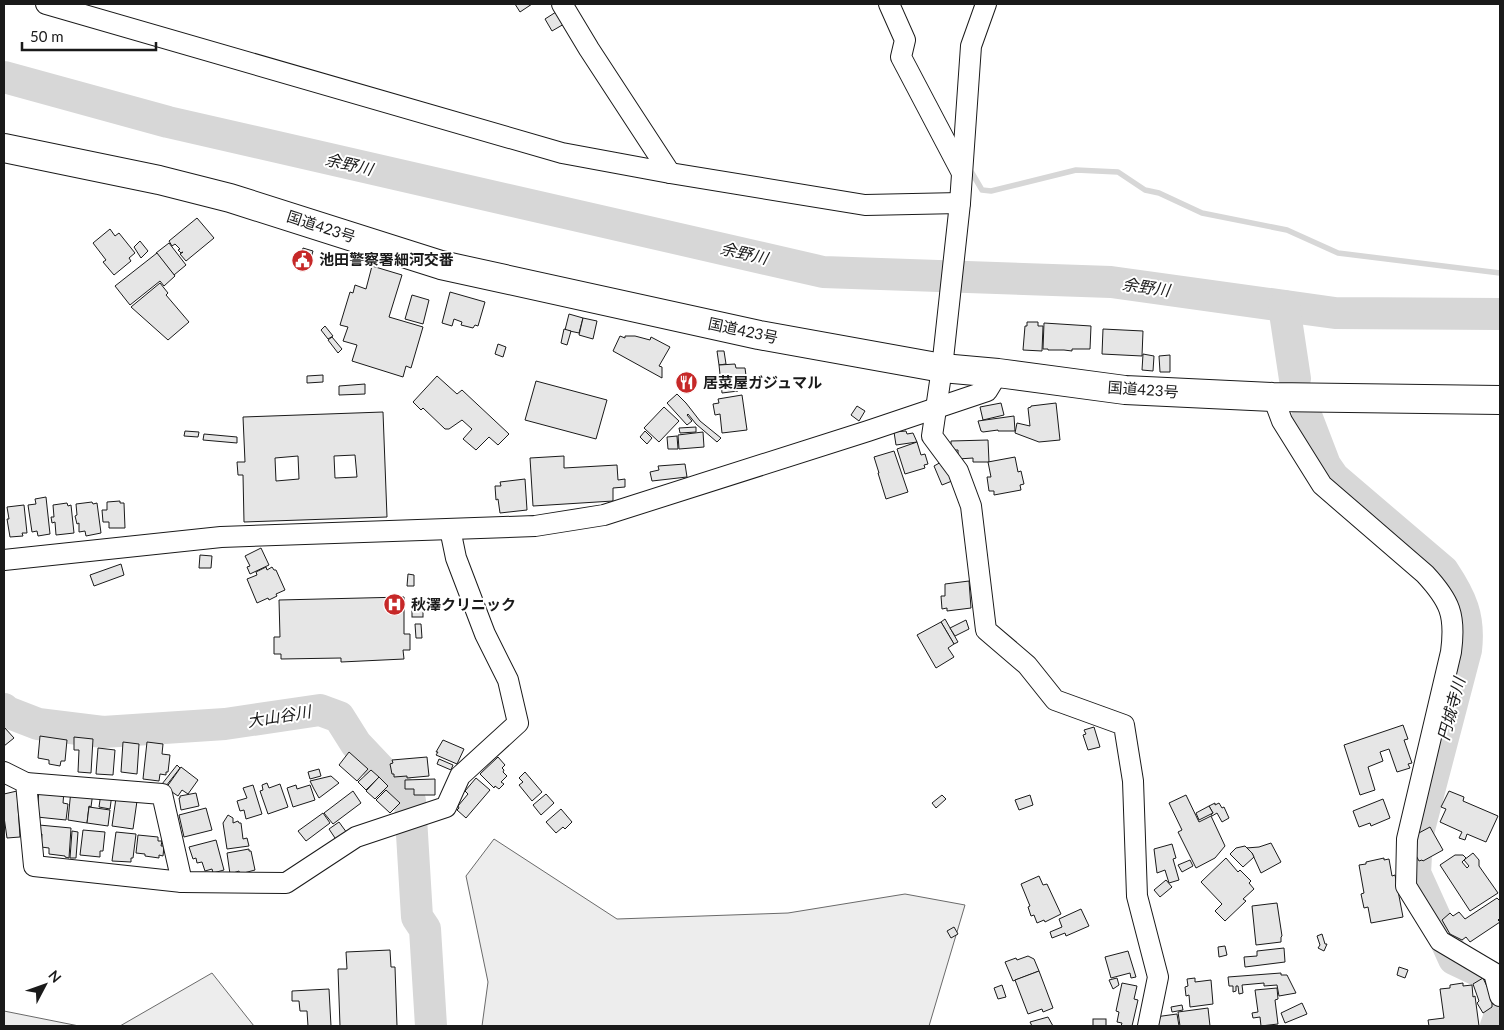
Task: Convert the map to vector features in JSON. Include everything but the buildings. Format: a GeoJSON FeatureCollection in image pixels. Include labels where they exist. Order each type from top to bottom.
{"type":"FeatureCollection","features":[{"type":"Feature","properties":{"kind":"highway","name":"国道423号"},"geometry":{"type":"LineString","coordinates":[[4,148],[159,180],[230,198],[441,265],[759,335],[942,368],[1125,390],[1273,397],[1500,400]]}},
{"type":"Feature","properties":{"kind":"street"},"geometry":{"type":"LineString","coordinates":[[46,4],[562,153],[865,205],[960,209]]}},
{"type":"Feature","properties":{"kind":"street"},"geometry":{"type":"LineString","coordinates":[[562,4],[670,173]]}},
{"type":"Feature","properties":{"kind":"street"},"geometry":{"type":"LineString","coordinates":[[889,4],[905,40],[901,57],[962,173]]}},
{"type":"Feature","properties":{"kind":"street"},"geometry":{"type":"LineString","coordinates":[[986,4],[971,46],[960,209],[937,409],[932,436],[958,471],[971,506],[986,630],[1027,665],[1055,700],[1124,725],[1132,781],[1137,896],[1158,977],[1148,1026]]}},
{"type":"Feature","properties":{"kind":"street"},"geometry":{"type":"LineString","coordinates":[[4,560],[221,538],[535,526],[604,515],[937,409],[987,391],[998,374]]}},
{"type":"Feature","properties":{"kind":"street"},"geometry":{"type":"LineString","coordinates":[[1273,397],[1282,421],[1322,485],[1425,574],[1437,586],[1446,600],[1454,630],[1451,652],[1407,839],[1406,886],[1440,941],[1494,973],[1500,996]]}},
{"type":"Feature","properties":{"kind":"street"},"geometry":{"type":"LineString","coordinates":[[26,782],[34,866],[182,882],[286,883],[356,837],[446,807],[460,776],[518,723],[508,680],[475,609],[456,558],[450,529]]}},
{"type":"Feature","properties":{"kind":"street"},"geometry":{"type":"LineString","coordinates":[[4,772],[26,782],[162,794],[182,882]]}},
{"type":"Feature","properties":{"kind":"shaded area"},"geometry":{"type":"Polygon","coordinates":[[[494,839],[617,919],[788,913],[905,894],[965,905],[929,1026],[482,1026],[488,982],[466,876],[494,839]]]}},
{"type":"Feature","properties":{"kind":"shaded area"},"geometry":{"type":"Polygon","coordinates":[[[212,973],[254,1026],[120,1026],[212,973]]]}},
{"type":"Feature","properties":{"kind":"shaded area"},"geometry":{"type":"Polygon","coordinates":[[[4,1011],[79,1026],[4,1026],[4,1011]]]}},
{"type":"Feature","properties":{"kind":"waterway","name":"余野川"},"geometry":{"type":"LineString","coordinates":[[4,77],[168,122],[823,272],[1111,282],[1335,313],[1500,314]]}},
{"type":"Feature","properties":{"kind":"waterway"},"geometry":{"type":"LineString","coordinates":[[972,173],[982,190],[991,191],[1076,170],[1118,172],[1145,190],[1159,193],[1202,213],[1287,230],[1338,253],[1500,273]]}},
{"type":"Feature","properties":{"kind":"waterway","name":"円城寺川"},"geometry":{"type":"LineString","coordinates":[[1284,306],[1295,379]]}},
{"type":"Feature","properties":{"kind":"waterway","name":"円城寺川"},"geometry":{"type":"LineString","coordinates":[[1307,418],[1325,465],[1334,478],[1443,571],[1455,590],[1463,608],[1467,628],[1466,650],[1417,837],[1415,873],[1454,959],[1490,976],[1500,1015],[1496,1026]]}},
{"type":"Feature","properties":{"kind":"waterway","name":"大山谷川"},"geometry":{"type":"LineString","coordinates":[[4,709],[7,712],[38,724],[103,732],[225,724],[320,710],[339,717],[356,744],[410,801],[417,917],[425,929],[431,1026]]}},
{"type":"Feature","properties":{"kind":"place","name":"池田警察署細河交番"},"geometry":{"type":"Point","coordinates":[303,260]}},
{"type":"Feature","properties":{"kind":"place","name":"居菜屋ガジュマル"},"geometry":{"type":"Point","coordinates":[687,383]}},
{"type":"Feature","properties":{"kind":"place","name":"秋澤クリニック"},"geometry":{"type":"Point","coordinates":[395,605]}}]}
